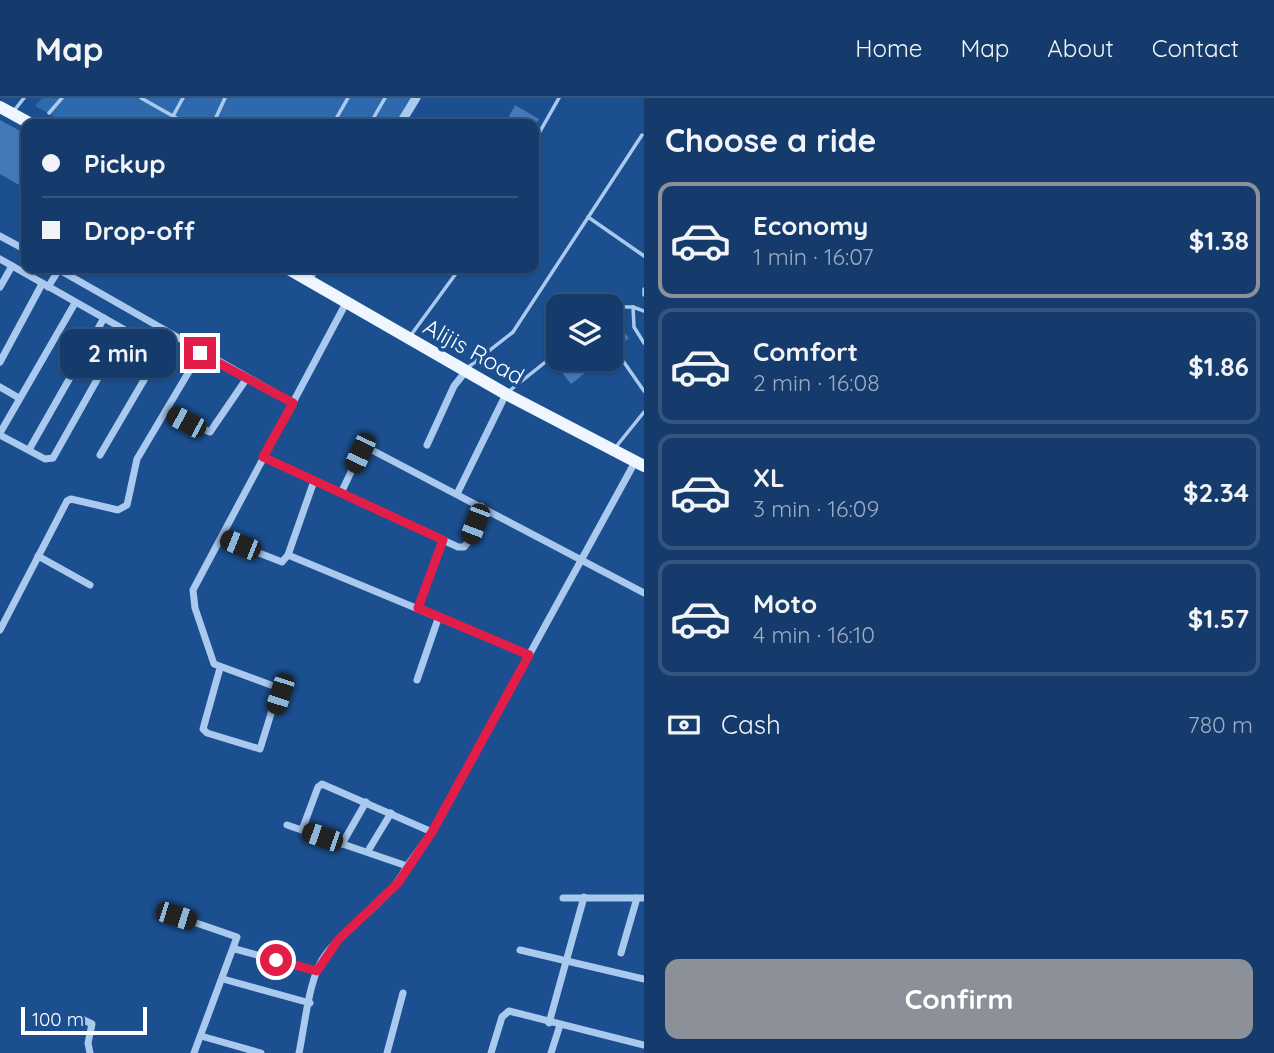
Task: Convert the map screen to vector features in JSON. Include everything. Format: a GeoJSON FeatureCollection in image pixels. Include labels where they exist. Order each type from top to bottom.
{"type":"FeatureCollection","features":[{"type":"Feature","properties":{"kind":"main road"},"geometry":{"type":"LineString","coordinates":[[6,110],[22,119]]}},
{"type":"Feature","properties":{"kind":"main road","name":"Alijis Road"},"geometry":{"type":"LineString","coordinates":[[311,274],[346,303],[408,339],[640,464]]}},
{"type":"Feature","properties":{"kind":"street"},"geometry":{"type":"LineString","coordinates":[[403,119],[416,98]]}},
{"type":"Feature","properties":{"kind":"street"},"geometry":{"type":"LineString","coordinates":[[0,236],[21,247]]}},
{"type":"Feature","properties":{"kind":"street"},"geometry":{"type":"LineString","coordinates":[[0,259],[21,271]]}},
{"type":"Feature","properties":{"kind":"street"},"geometry":{"type":"LineString","coordinates":[[0,287],[12,266]]}},
{"type":"Feature","properties":{"kind":"street"},"geometry":{"type":"LineString","coordinates":[[24,273],[121,327],[124,333],[53,458],[46,458],[0,434],[75,303]]}},
{"type":"Feature","properties":{"kind":"street"},"geometry":{"type":"LineString","coordinates":[[0,362],[54,273]]}},
{"type":"Feature","properties":{"kind":"street"},"geometry":{"type":"LineString","coordinates":[[67,273],[200,353],[293,403]]}},
{"type":"Feature","properties":{"kind":"street"},"geometry":{"type":"LineString","coordinates":[[220,668],[203,729],[207,733],[260,748],[279,688],[220,668],[212,659],[195,608],[193,590],[346,303]]}},
{"type":"Feature","properties":{"kind":"street"},"geometry":{"type":"LineString","coordinates":[[30,449],[104,318]]}},
{"type":"Feature","properties":{"kind":"street"},"geometry":{"type":"LineString","coordinates":[[100,455],[172,334]]}},
{"type":"Feature","properties":{"kind":"street"},"geometry":{"type":"LineString","coordinates":[[0,630],[67,501],[71,499],[118,510],[127,505],[137,459],[200,353]]}},
{"type":"Feature","properties":{"kind":"street"},"geometry":{"type":"LineString","coordinates":[[427,445],[454,386],[465,371]]}},
{"type":"Feature","properties":{"kind":"street"},"geometry":{"type":"LineString","coordinates":[[166,411],[210,432],[247,377]]}},
{"type":"Feature","properties":{"kind":"street"},"geometry":{"type":"LineString","coordinates":[[0,387],[19,398]]}},
{"type":"Feature","properties":{"kind":"street"},"geometry":{"type":"LineString","coordinates":[[457,494],[506,394]]}},
{"type":"Feature","properties":{"kind":"street"},"geometry":{"type":"LineString","coordinates":[[341,493],[360,453],[370,449],[582,558],[644,593]]}},
{"type":"Feature","properties":{"kind":"street"},"geometry":{"type":"LineString","coordinates":[[263,457],[443,540],[464,547],[481,506]]}},
{"type":"Feature","properties":{"kind":"street"},"geometry":{"type":"LineString","coordinates":[[299,1053],[317,971],[338,940],[388,896],[432,832],[582,558],[640,464]]}},
{"type":"Feature","properties":{"kind":"street"},"geometry":{"type":"LineString","coordinates":[[221,538],[282,562],[288,555],[314,481]]}},
{"type":"Feature","properties":{"kind":"street"},"geometry":{"type":"LineString","coordinates":[[418,608],[443,540]]}},
{"type":"Feature","properties":{"kind":"street"},"geometry":{"type":"LineString","coordinates":[[288,555],[529,655]]}},
{"type":"Feature","properties":{"kind":"street"},"geometry":{"type":"LineString","coordinates":[[38,556],[90,585]]}},
{"type":"Feature","properties":{"kind":"street"},"geometry":{"type":"LineString","coordinates":[[417,680],[439,616]]}},
{"type":"Feature","properties":{"kind":"street"},"geometry":{"type":"LineString","coordinates":[[302,830],[318,787],[323,784],[432,832]]}},
{"type":"Feature","properties":{"kind":"street"},"geometry":{"type":"LineString","coordinates":[[342,844],[366,802]]}},
{"type":"Feature","properties":{"kind":"street"},"geometry":{"type":"LineString","coordinates":[[368,851],[391,813]]}},
{"type":"Feature","properties":{"kind":"street"},"geometry":{"type":"LineString","coordinates":[[288,825],[407,866]]}},
{"type":"Feature","properties":{"kind":"street"},"geometry":{"type":"LineString","coordinates":[[549,1023],[584,897]]}},
{"type":"Feature","properties":{"kind":"street"},"geometry":{"type":"LineString","coordinates":[[563,898],[641,898],[621,953]]}},
{"type":"Feature","properties":{"kind":"street"},"geometry":{"type":"LineString","coordinates":[[176,916],[235,935],[235,949],[194,1053]]}},
{"type":"Feature","properties":{"kind":"street"},"geometry":{"type":"LineString","coordinates":[[235,949],[317,971]]}},
{"type":"Feature","properties":{"kind":"street"},"geometry":{"type":"LineString","coordinates":[[520,950],[644,979]]}},
{"type":"Feature","properties":{"kind":"street"},"geometry":{"type":"LineString","coordinates":[[223,979],[310,1003]]}},
{"type":"Feature","properties":{"kind":"street"},"geometry":{"type":"LineString","coordinates":[[387,1053],[403,993]]}},
{"type":"Feature","properties":{"kind":"street"},"geometry":{"type":"LineString","coordinates":[[491,1053],[505,1012],[644,1045]]}},
{"type":"Feature","properties":{"kind":"street"},"geometry":{"type":"LineString","coordinates":[[82,1020],[92,1024],[88,1043],[90,1053]]}},
{"type":"Feature","properties":{"kind":"street"},"geometry":{"type":"LineString","coordinates":[[551,1053],[560,1025]]}},
{"type":"Feature","properties":{"kind":"street"},"geometry":{"type":"LineString","coordinates":[[201,1036],[261,1053]]}},
{"type":"Feature","properties":{"kind":"lane"},"geometry":{"type":"LineString","coordinates":[[6,110],[24,98]]}},
{"type":"Feature","properties":{"kind":"lane"},"geometry":{"type":"LineString","coordinates":[[49,113],[62,98]]}},
{"type":"Feature","properties":{"kind":"lane"},"geometry":{"type":"LineString","coordinates":[[141,98],[178,119]]}},
{"type":"Feature","properties":{"kind":"lane"},"geometry":{"type":"LineString","coordinates":[[173,116],[183,98]]}},
{"type":"Feature","properties":{"kind":"lane"},"geometry":{"type":"LineString","coordinates":[[215,119],[225,98]]}},
{"type":"Feature","properties":{"kind":"lane"},"geometry":{"type":"LineString","coordinates":[[336,119],[348,98]]}},
{"type":"Feature","properties":{"kind":"lane"},"geometry":{"type":"LineString","coordinates":[[373,119],[385,98]]}},
{"type":"Feature","properties":{"kind":"lane"},"geometry":{"type":"LineString","coordinates":[[539,133],[559,98]]}},
{"type":"Feature","properties":{"kind":"lane"},"geometry":{"type":"LineString","coordinates":[[465,371],[513,332],[642,135]]}},
{"type":"Feature","properties":{"kind":"lane"},"geometry":{"type":"LineString","coordinates":[[588,218],[644,256]]}},
{"type":"Feature","properties":{"kind":"lane"},"geometry":{"type":"LineString","coordinates":[[408,339],[456,273]]}},
{"type":"Feature","properties":{"kind":"lane"},"geometry":{"type":"LineString","coordinates":[[644,289],[644,295]]}},
{"type":"Feature","properties":{"kind":"lane"},"geometry":{"type":"LineString","coordinates":[[623,307],[644,311]]}},
{"type":"Feature","properties":{"kind":"lane"},"geometry":{"type":"LineString","coordinates":[[633,307],[634,327],[644,343]]}},
{"type":"Feature","properties":{"kind":"lane"},"geometry":{"type":"LineString","coordinates":[[623,361],[644,391]]}},
{"type":"Feature","properties":{"kind":"lane"},"geometry":{"type":"LineString","coordinates":[[506,394],[546,362]]}},
{"type":"Feature","properties":{"kind":"lane"},"geometry":{"type":"LineString","coordinates":[[614,449],[644,412]]}},
{"type":"Feature","properties":{"kind":"shaded area"},"geometry":{"type":"Polygon","coordinates":[[[42,98],[411,98],[399,119],[58,119],[35,106],[42,98]]]}},
{"type":"Feature","properties":{"kind":"building"},"geometry":{"type":"Polygon","coordinates":[[[515,105],[539,119],[508,119],[515,105]]]}},
{"type":"Feature","properties":{"kind":"building"},"geometry":{"type":"Polygon","coordinates":[[[0,120],[21,131],[21,181],[19,185],[0,174],[0,120]]]}},
{"type":"Feature","properties":{"kind":"building"},"geometry":{"type":"Polygon","coordinates":[[[623,331],[629,338],[623,343],[623,331]]]}},
{"type":"Feature","properties":{"kind":"building"},"geometry":{"type":"Polygon","coordinates":[[[561,371],[588,371],[571,384],[561,371]]]}},
{"type":"Feature","properties":{"kind":"route"},"geometry":{"type":"LineString","coordinates":[[200,353],[293,403],[263,457],[443,540],[418,608],[529,655],[432,832],[388,896],[338,940],[324,956],[317,971],[276,960]]}}]}
